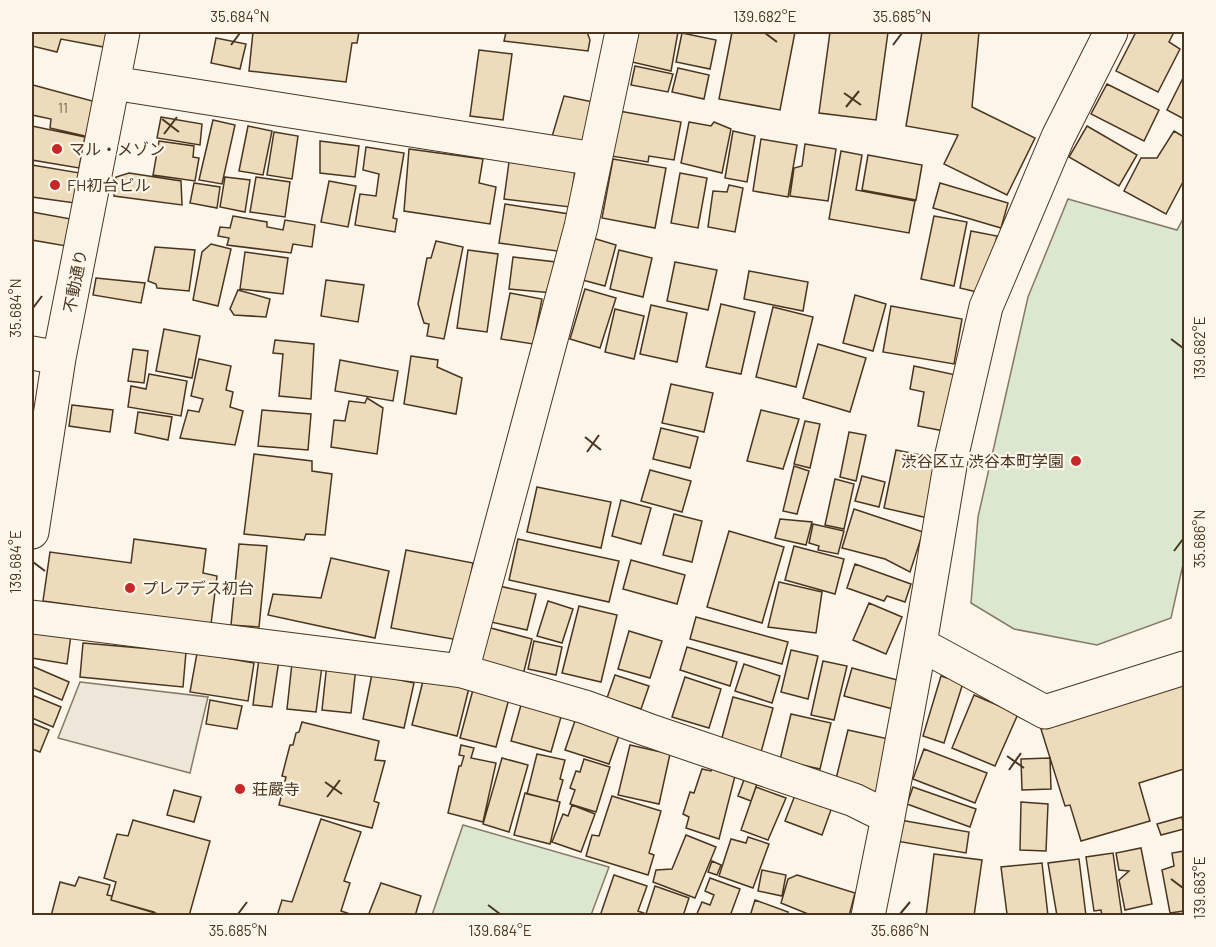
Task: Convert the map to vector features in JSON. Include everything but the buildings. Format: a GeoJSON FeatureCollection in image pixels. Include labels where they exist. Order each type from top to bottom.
{"type":"FeatureCollection","features":[{"type":"Feature","properties":{"kind":"street","name":"不動通り"},"geometry":{"type":"LineString","coordinates":[[32,532],[45,356],[113,83],[123,32]]}},
{"type":"Feature","properties":{"kind":"street"},"geometry":{"type":"LineString","coordinates":[[462,671],[581,227],[622,32]]}},
{"type":"Feature","properties":{"kind":"street"},"geometry":{"type":"LineString","coordinates":[[867,915],[920,644],[952,454],[986,307],[1058,137],[1111,32]]}},
{"type":"Feature","properties":{"kind":"street"},"geometry":{"type":"LineString","coordinates":[[113,83],[595,159]]}},
{"type":"Feature","properties":{"kind":"street"},"geometry":{"type":"LineString","coordinates":[[32,617],[462,671],[585,706],[648,730],[854,800],[888,817]]}},
{"type":"Feature","properties":{"kind":"street"},"geometry":{"type":"LineString","coordinates":[[920,644],[1045,711],[1185,668]]}},
{"type":"Feature","properties":{"kind":"green space","name":"渋谷区立 渋谷本町学園"},"geometry":{"type":"Polygon","coordinates":[[[1068,199],[1177,230],[1184,217],[1184,560],[1171,618],[1097,645],[1014,629],[971,603],[978,517],[1028,297],[1068,199]]]}},
{"type":"Feature","properties":{"kind":"green space"},"geometry":{"type":"Polygon","coordinates":[[[463,825],[609,867],[591,915],[432,915],[463,825]]]}},
{"type":"Feature","properties":{"kind":"shaded area"},"geometry":{"type":"Polygon","coordinates":[[[80,682],[208,697],[190,773],[58,738],[80,682]]]}},
{"type":"Feature","properties":{"kind":"place","name":"マル・メゾン"},"geometry":{"type":"Point","coordinates":[57,149]}},
{"type":"Feature","properties":{"kind":"place","name":"FH初台ビル"},"geometry":{"type":"Point","coordinates":[55,185]}},
{"type":"Feature","properties":{"kind":"place","name":"渋谷区立 渋谷本町学園"},"geometry":{"type":"Point","coordinates":[1076,461]}},
{"type":"Feature","properties":{"kind":"place","name":"プレアデス初台"},"geometry":{"type":"Point","coordinates":[130,588]}},
{"type":"Feature","properties":{"kind":"place","name":"荘嚴寺"},"geometry":{"type":"Point","coordinates":[240,789]}}]}
